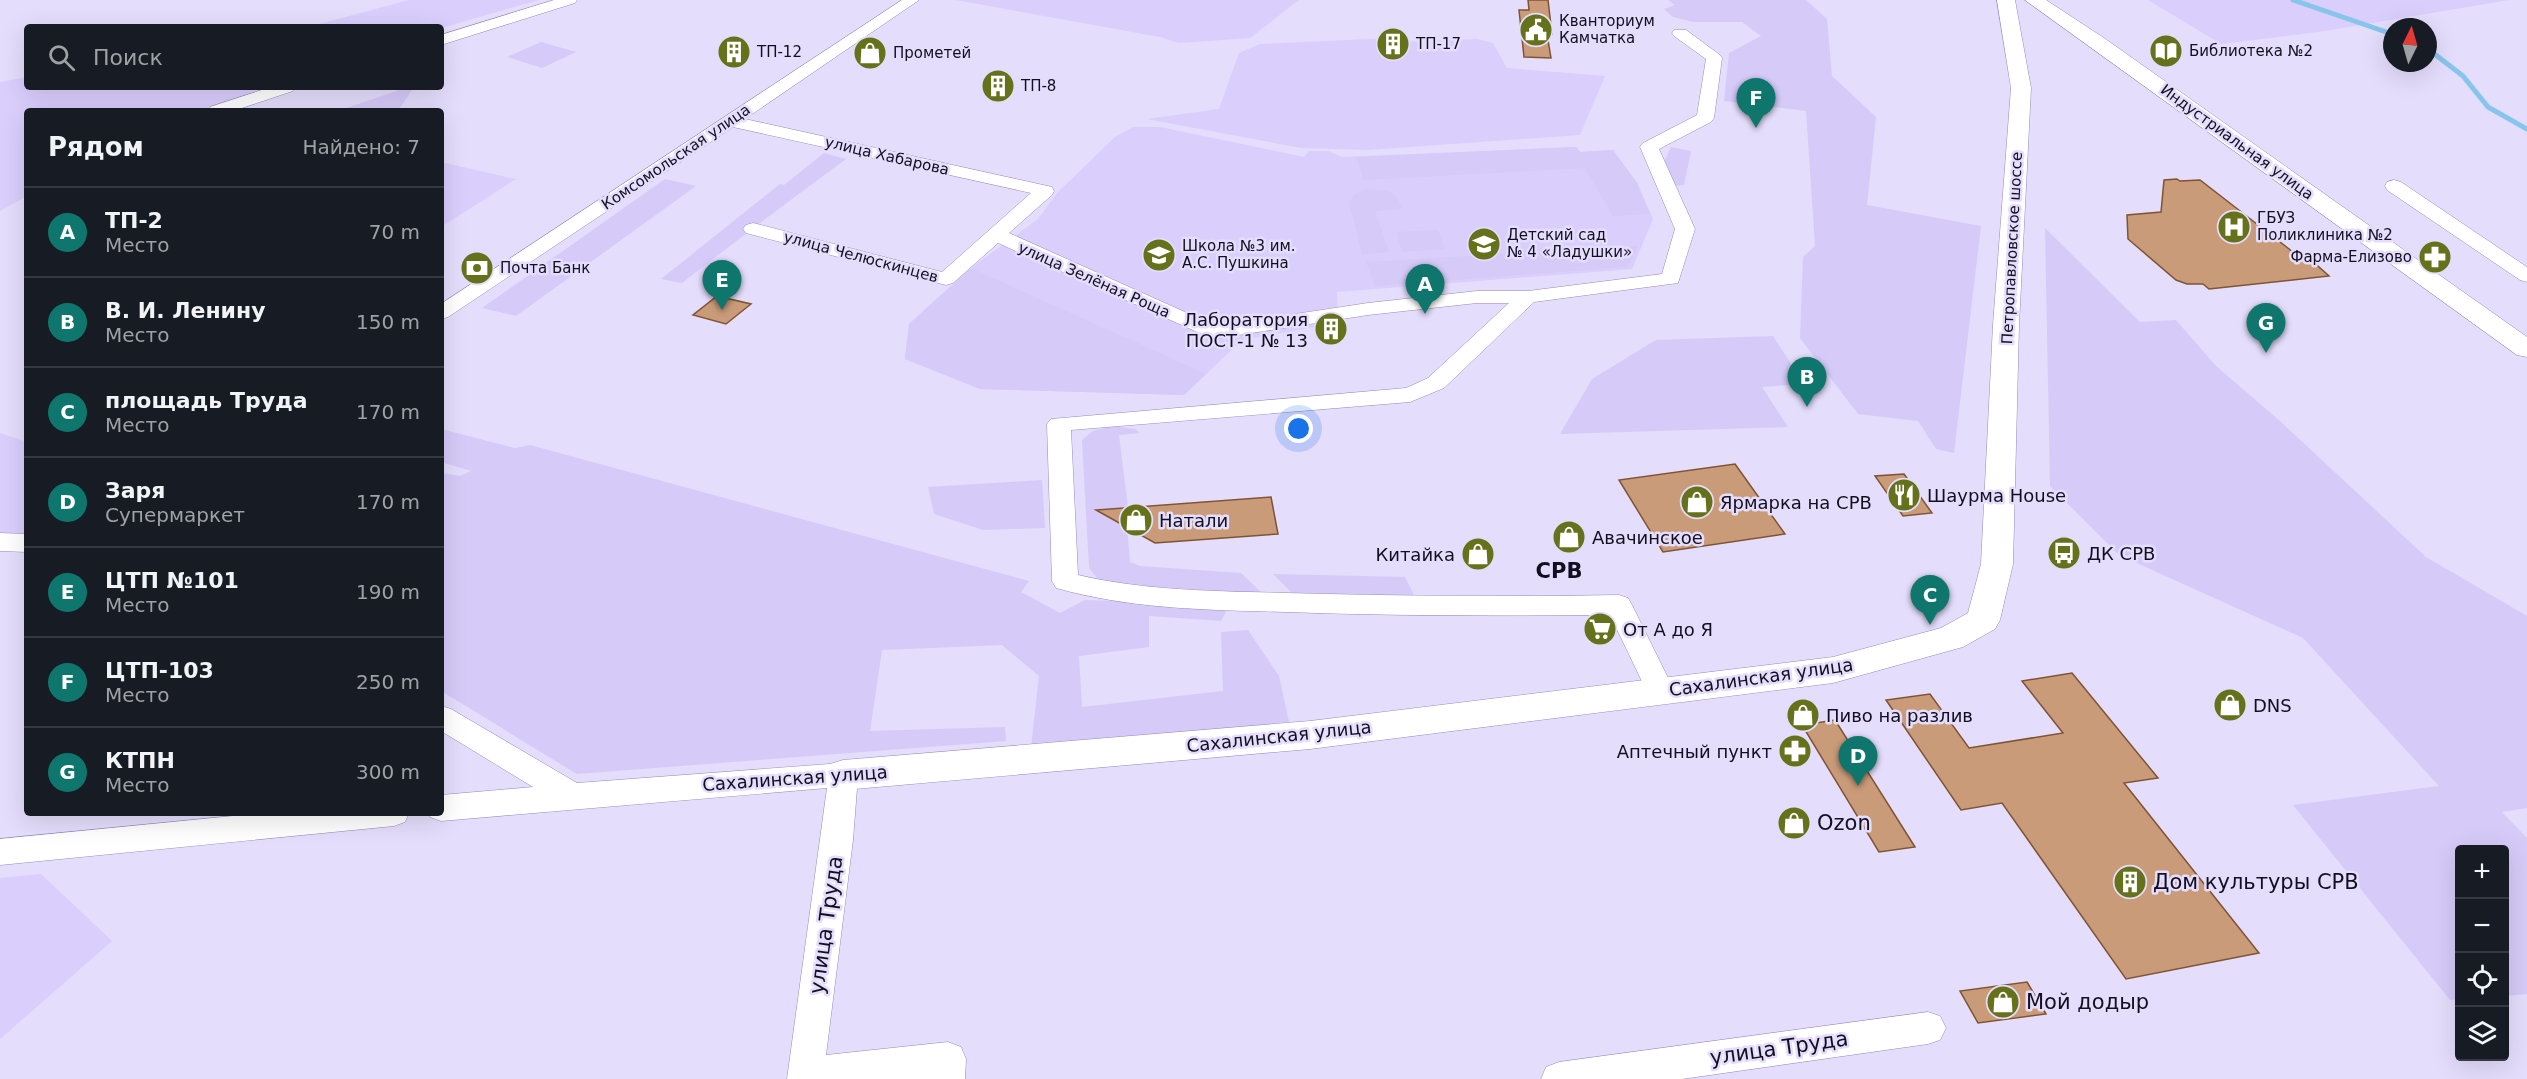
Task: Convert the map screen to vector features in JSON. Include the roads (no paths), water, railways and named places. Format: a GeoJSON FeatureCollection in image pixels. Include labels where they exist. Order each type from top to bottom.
{"type":"FeatureCollection","features":[{"type":"Feature","properties":{"kind":"street"},"geometry":{"type":"LineString","coordinates":[[444,39],[570,0]]}},
{"type":"Feature","properties":{"kind":"street","name":"Комсомольская улица"},"geometry":{"type":"LineString","coordinates":[[451,297],[730,121],[912,0]]}},
{"type":"Feature","properties":{"kind":"street","name":"Петропавловское шоссе"},"geometry":{"type":"LineString","coordinates":[[2000,498],[2006,325],[2021,88],[2016,27],[2010,2]]}},
{"type":"Feature","properties":{"kind":"street"},"geometry":{"type":"LineString","coordinates":[[2016,27],[2037,2]]}},
{"type":"Feature","properties":{"kind":"street","name":"Индустриальная улица"},"geometry":{"type":"LineString","coordinates":[[2037,2],[2527,349]]}},
{"type":"Feature","properties":{"kind":"street"},"geometry":{"type":"LineString","coordinates":[[2016,27],[2040,20],[2068,23]]}},
{"type":"Feature","properties":{"kind":"street","name":"улица Зелёная Роща"},"geometry":{"type":"LineString","coordinates":[[997,235],[1213,333],[1368,309],[1477,297],[1528,297],[1671,279],[1686,229],[1649,147],[1705,118],[1714,58],[1680,33]]}},
{"type":"Feature","properties":{"kind":"street"},"geometry":{"type":"LineString","coordinates":[[225,108],[278,90]]}},
{"type":"Feature","properties":{"kind":"street","name":"улица Хабарова"},"geometry":{"type":"LineString","coordinates":[[730,121],[1045,191]]}},
{"type":"Feature","properties":{"kind":"street"},"geometry":{"type":"LineString","coordinates":[[2394,186],[2527,276]]}},
{"type":"Feature","properties":{"kind":"street","name":"улица Челюскинцев"},"geometry":{"type":"LineString","coordinates":[[753,229],[946,279],[1045,191]]}},
{"type":"Feature","properties":{"kind":"street"},"geometry":{"type":"LineString","coordinates":[[1528,297],[1436,383],[1410,394],[1059,424],[1065,581],[1099,591],[1229,600],[1352,605],[1619,605],[1661,692]]}},
{"type":"Feature","properties":{"kind":"street","name":"Сахалинская улица"},"geometry":{"type":"LineString","coordinates":[[444,808],[1310,735],[1833,670],[1951,638],[1983,620],[1997,564],[2000,498]]}},
{"type":"Feature","properties":{"kind":"street"},"geometry":{"type":"LineString","coordinates":[[0,543],[24,543]]}},
{"type":"Feature","properties":{"kind":"street"},"geometry":{"type":"LineString","coordinates":[[444,719],[573,796]]}},
{"type":"Feature","properties":{"kind":"street","name":"улица Труда"},"geometry":{"type":"LineString","coordinates":[[843,775],[837,840],[805,1076],[948,1059],[947,1079]]}},
{"type":"Feature","properties":{"kind":"street"},"geometry":{"type":"LineString","coordinates":[[0,852],[364,816]]}},
{"type":"Feature","properties":{"kind":"street","name":"улица Труда"},"geometry":{"type":"LineString","coordinates":[[1559,1079],[1928,1028]]}},
{"type":"Feature","properties":{"kind":"waterway"},"geometry":{"type":"LineString","coordinates":[[2293,0],[2383,31]]}},
{"type":"Feature","properties":{"kind":"waterway"},"geometry":{"type":"LineString","coordinates":[[2437,56],[2463,76],[2488,107],[2527,129]]}},
{"type":"Feature","properties":{"kind":"place","name":"Кванториум Камчатка"},"geometry":{"type":"Point","coordinates":[1536,30]}},
{"type":"Feature","properties":{"kind":"place","name":"ТП-17"},"geometry":{"type":"Point","coordinates":[1393,44]}},
{"type":"Feature","properties":{"kind":"place","name":"Библиотека №2"},"geometry":{"type":"Point","coordinates":[2166,51]}},
{"type":"Feature","properties":{"kind":"place","name":"ТП-12"},"geometry":{"type":"Point","coordinates":[734,52]}},
{"type":"Feature","properties":{"kind":"place","name":"Прометей"},"geometry":{"type":"Point","coordinates":[870,53]}},
{"type":"Feature","properties":{"kind":"place","name":"ТП-8"},"geometry":{"type":"Point","coordinates":[998,86]}},
{"type":"Feature","properties":{"kind":"place","name":"ЦТП-103"},"geometry":{"type":"Point","coordinates":[1756,128]}},
{"type":"Feature","properties":{"kind":"place","name":"ГБУЗ Поликлиника №2"},"geometry":{"type":"Point","coordinates":[2234,227]}},
{"type":"Feature","properties":{"kind":"place","name":"Детский сад № 4 «Ладушки»"},"geometry":{"type":"Point","coordinates":[1484,244]}},
{"type":"Feature","properties":{"kind":"place","name":"Школа №3 им. А.С. Пушкина"},"geometry":{"type":"Point","coordinates":[1159,255]}},
{"type":"Feature","properties":{"kind":"place","name":"Фарма-Елизово"},"geometry":{"type":"Point","coordinates":[2435,257]}},
{"type":"Feature","properties":{"kind":"place","name":"Почта Банк"},"geometry":{"type":"Point","coordinates":[477,268]}},
{"type":"Feature","properties":{"kind":"place","name":"ЦТП №101"},"geometry":{"type":"Point","coordinates":[722,310]}},
{"type":"Feature","properties":{"kind":"place","name":"ТП-2"},"geometry":{"type":"Point","coordinates":[1425,314]}},
{"type":"Feature","properties":{"kind":"place","name":"Лаборатория ПОСТ-1 № 13"},"geometry":{"type":"Point","coordinates":[1331,329]}},
{"type":"Feature","properties":{"kind":"place","name":"КТПН"},"geometry":{"type":"Point","coordinates":[2266,353]}},
{"type":"Feature","properties":{"kind":"place","name":"В. И. Ленину"},"geometry":{"type":"Point","coordinates":[1807,407]}},
{"type":"Feature","properties":{"kind":"place","name":"Шаурма House"},"geometry":{"type":"Point","coordinates":[1904,495]}},
{"type":"Feature","properties":{"kind":"place","name":"Ярмарка на СРВ"},"geometry":{"type":"Point","coordinates":[1697,502]}},
{"type":"Feature","properties":{"kind":"place","name":"Натали"},"geometry":{"type":"Point","coordinates":[1136,520]}},
{"type":"Feature","properties":{"kind":"place","name":"Авачинское"},"geometry":{"type":"Point","coordinates":[1569,537]}},
{"type":"Feature","properties":{"kind":"place","name":"ДК СРВ"},"geometry":{"type":"Point","coordinates":[2064,553]}},
{"type":"Feature","properties":{"kind":"place","name":"Китайка"},"geometry":{"type":"Point","coordinates":[1478,554]}},
{"type":"Feature","properties":{"kind":"place","name":"площадь Труда"},"geometry":{"type":"Point","coordinates":[1930,625]}},
{"type":"Feature","properties":{"kind":"place","name":"От А до Я"},"geometry":{"type":"Point","coordinates":[1600,629]}},
{"type":"Feature","properties":{"kind":"place","name":"DNS"},"geometry":{"type":"Point","coordinates":[2230,705]}},
{"type":"Feature","properties":{"kind":"place","name":"Пиво на разлив"},"geometry":{"type":"Point","coordinates":[1803,715]}},
{"type":"Feature","properties":{"kind":"place","name":"Аптечный пункт"},"geometry":{"type":"Point","coordinates":[1795,751]}},
{"type":"Feature","properties":{"kind":"place","name":"Заря"},"geometry":{"type":"Point","coordinates":[1858,786]}},
{"type":"Feature","properties":{"kind":"place","name":"Ozon"},"geometry":{"type":"Point","coordinates":[1794,823]}},
{"type":"Feature","properties":{"kind":"place","name":"Дом культуры СРВ"},"geometry":{"type":"Point","coordinates":[2130,882]}},
{"type":"Feature","properties":{"kind":"place","name":"Мой додыр"},"geometry":{"type":"Point","coordinates":[2003,1002]}},
{"type":"Feature","properties":{"kind":"district","name":"СРВ"},"geometry":{"type":"Point","coordinates":[1559,571]}}]}
